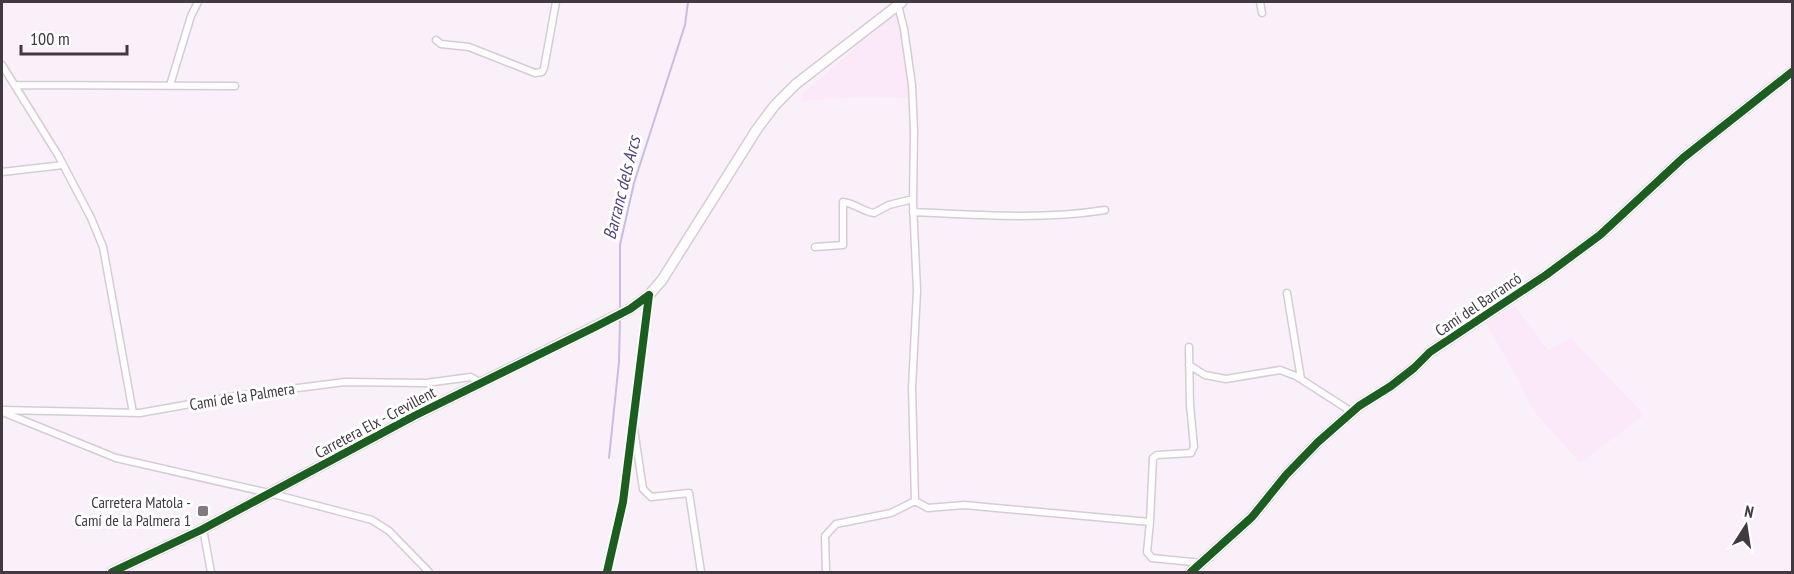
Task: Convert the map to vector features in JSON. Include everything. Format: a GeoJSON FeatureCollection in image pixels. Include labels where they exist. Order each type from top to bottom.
{"type":"FeatureCollection","features":[{"type":"Feature","properties":{"kind":"street"},"geometry":{"type":"LineString","coordinates":[[170,85],[191,16],[198,2]]}},
{"type":"Feature","properties":{"kind":"street"},"geometry":{"type":"LineString","coordinates":[[436,40],[441,44],[469,47],[535,73],[542,72],[556,2]]}},
{"type":"Feature","properties":{"kind":"street"},"geometry":{"type":"LineString","coordinates":[[1260,2],[1262,13]]}},
{"type":"Feature","properties":{"kind":"street"},"geometry":{"type":"LineString","coordinates":[[898,4],[912,85],[916,291],[912,388],[915,501]]}},
{"type":"Feature","properties":{"kind":"street","name":"Carretera Elx - Crevillent"},"geometry":{"type":"LineString","coordinates":[[112,573],[203,529],[414,416],[630,309],[649,295],[662,280],[757,129],[775,105],[796,84],[898,4]]}},
{"type":"Feature","properties":{"kind":"street"},"geometry":{"type":"LineString","coordinates":[[2,65],[63,165],[91,218],[103,247],[133,413]]}},
{"type":"Feature","properties":{"kind":"street","name":"Camí del Barrancó"},"geometry":{"type":"LineString","coordinates":[[1191,573],[1252,517],[1286,475],[1352,412],[1414,368],[1430,352],[1546,275],[1600,235],[1683,158],[1792,72]]}},
{"type":"Feature","properties":{"kind":"street"},"geometry":{"type":"LineString","coordinates":[[16,85],[235,86]]}},
{"type":"Feature","properties":{"kind":"street"},"geometry":{"type":"LineString","coordinates":[[2,172],[63,165]]}},
{"type":"Feature","properties":{"kind":"street"},"geometry":{"type":"LineString","coordinates":[[816,247],[843,245],[843,202],[856,204],[865,212],[874,213],[889,205],[913,199]]}},
{"type":"Feature","properties":{"kind":"street"},"geometry":{"type":"LineString","coordinates":[[913,212],[1006,216],[1074,215],[1105,210]]}},
{"type":"Feature","properties":{"kind":"street"},"geometry":{"type":"LineString","coordinates":[[1287,293],[1301,380]]}},
{"type":"Feature","properties":{"kind":"street"},"geometry":{"type":"LineString","coordinates":[[608,573],[623,502],[649,295]]}},
{"type":"Feature","properties":{"kind":"street"},"geometry":{"type":"LineString","coordinates":[[1189,347],[1190,405],[1194,447],[1191,453],[1157,455],[1153,458],[1147,552],[1152,558],[1203,563]]}},
{"type":"Feature","properties":{"kind":"street"},"geometry":{"type":"LineString","coordinates":[[1189,364],[1205,375],[1226,379],[1280,370],[1301,380],[1352,412]]}},
{"type":"Feature","properties":{"kind":"street","name":"Camí de la Palmera"},"geometry":{"type":"LineString","coordinates":[[2,411],[133,413],[235,396],[345,382],[426,382],[471,377],[482,382]]}},
{"type":"Feature","properties":{"kind":"street"},"geometry":{"type":"LineString","coordinates":[[2,411],[116,458],[269,493],[372,520],[396,537],[429,573]]}},
{"type":"Feature","properties":{"kind":"street"},"geometry":{"type":"LineString","coordinates":[[633,419],[643,489],[651,497],[689,493],[701,573]]}},
{"type":"Feature","properties":{"kind":"street"},"geometry":{"type":"LineString","coordinates":[[915,501],[928,508],[964,506],[1150,522]]}},
{"type":"Feature","properties":{"kind":"street"},"geometry":{"type":"LineString","coordinates":[[826,573],[825,536],[836,524],[891,513],[915,501]]}},
{"type":"Feature","properties":{"kind":"street"},"geometry":{"type":"LineString","coordinates":[[203,529],[211,573]]}},
{"type":"Feature","properties":{"kind":"shaded area"},"geometry":{"type":"Polygon","coordinates":[[[896,13],[902,31],[908,98],[860,97],[802,101],[801,95],[896,13]]]}},
{"type":"Feature","properties":{"kind":"shaded area"},"geometry":{"type":"Polygon","coordinates":[[[1515,306],[1548,350],[1571,338],[1644,415],[1580,463],[1532,409],[1486,323],[1515,306]]]}},
{"type":"Feature","properties":{"kind":"waterway","name":"Barranc dels Arcs"},"geometry":{"type":"LineString","coordinates":[[620,310],[620,245],[634,183],[685,25],[688,2]]}},
{"type":"Feature","properties":{"kind":"waterway","name":"Barranc dels Arcs"},"geometry":{"type":"LineString","coordinates":[[609,458],[619,362],[620,319]]}},
{"type":"Feature","properties":{"kind":"cycle path"},"geometry":{"type":"LineString","coordinates":[[1191,572],[1252,517],[1286,475],[1318,442],[1359,406],[1391,386],[1430,352],[1546,275],[1600,235],[1683,158],[1792,72]]}},
{"type":"Feature","properties":{"kind":"cycle path"},"geometry":{"type":"LineString","coordinates":[[112,572],[201,530],[414,416],[630,309],[649,295]]}},
{"type":"Feature","properties":{"kind":"cycle path"},"geometry":{"type":"LineString","coordinates":[[607,572],[623,502],[649,295]]}},
{"type":"Feature","properties":{"kind":"place","name":"Carretera Matola - Camí de la Palmera 1"},"geometry":{"type":"Point","coordinates":[203,511]}}]}
